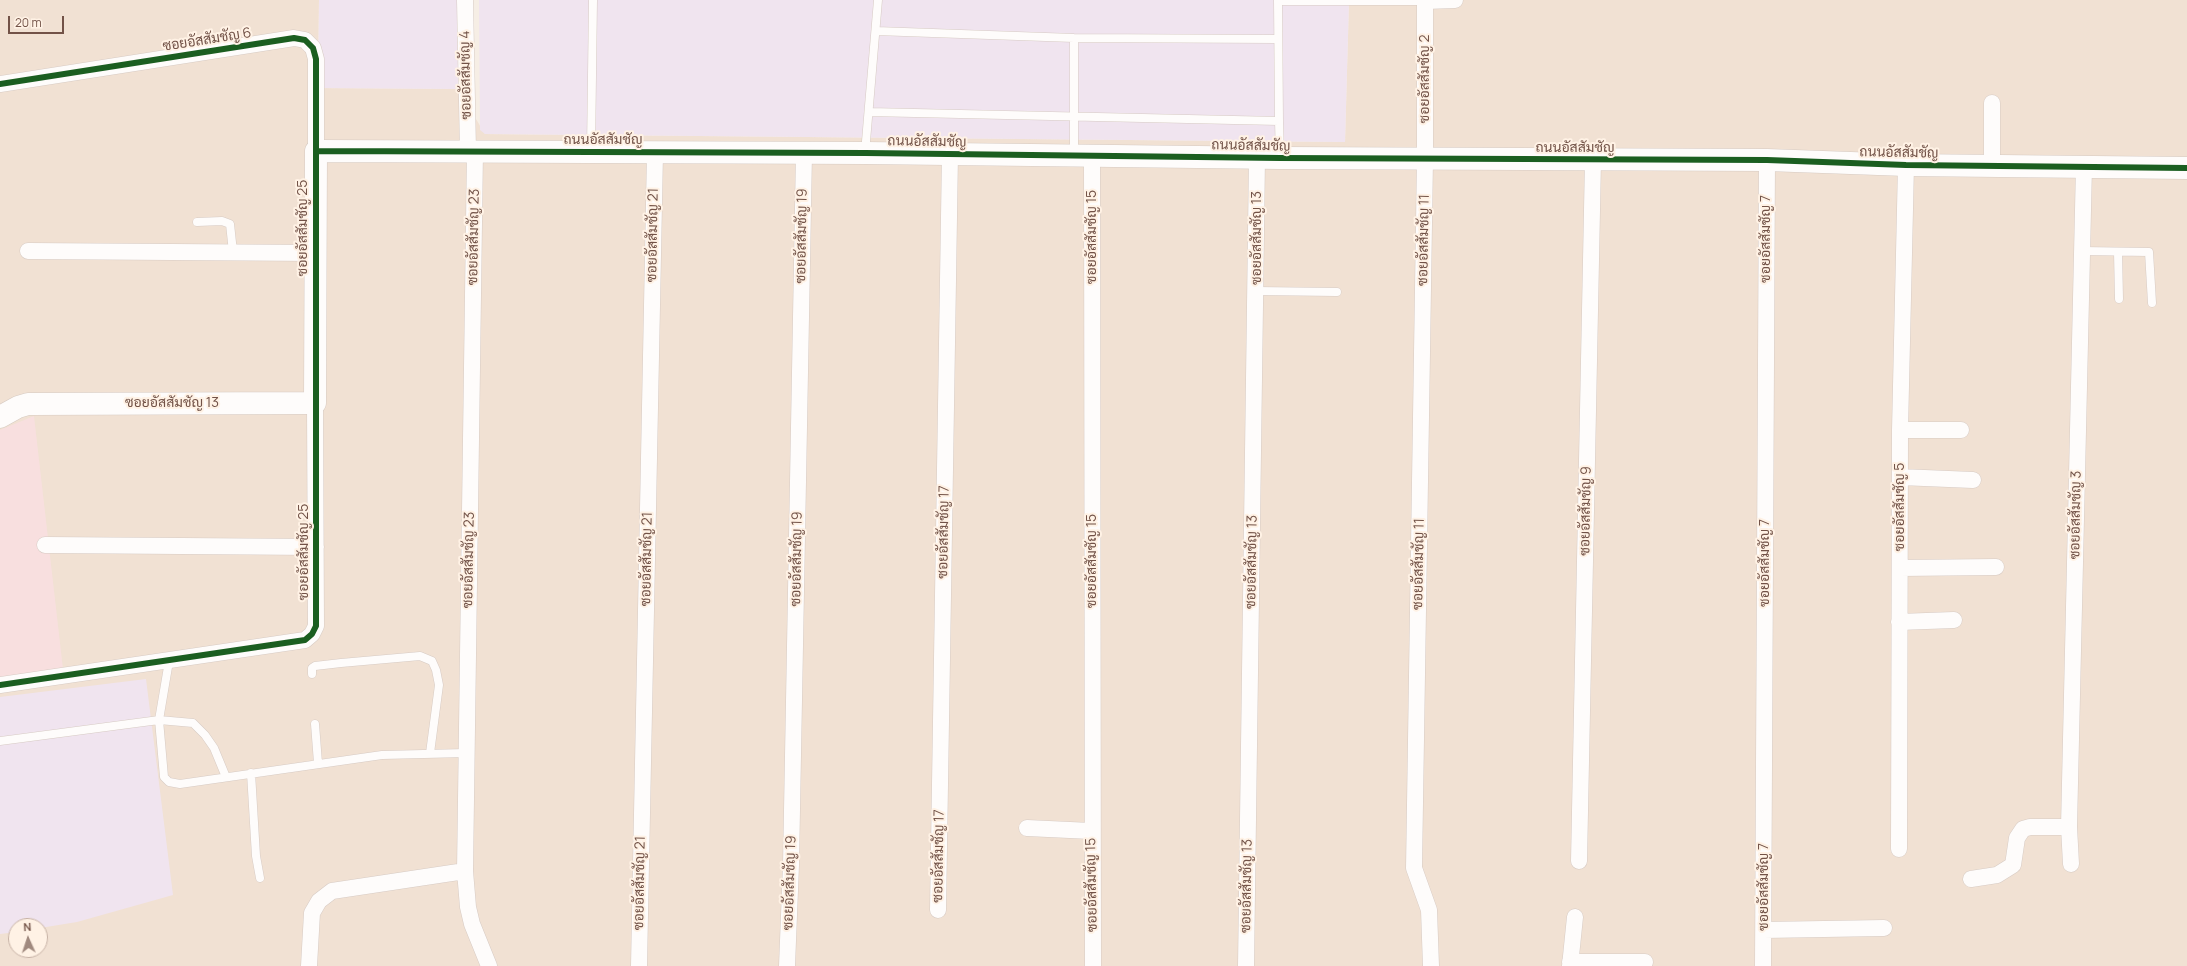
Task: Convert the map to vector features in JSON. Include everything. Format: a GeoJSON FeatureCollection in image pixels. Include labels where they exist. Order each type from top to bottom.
{"type":"FeatureCollection","features":[{"type":"Feature","properties":{"kind":"street","name":"ซอยอัสสัมชัญ 4"},"geometry":{"type":"LineString","coordinates":[[465,0],[472,151]]}},
{"type":"Feature","properties":{"kind":"street"},"geometry":{"type":"LineString","coordinates":[[1425,0],[1455,0]]}},
{"type":"Feature","properties":{"kind":"street","name":"ซอยอัสสัมชัญ 2"},"geometry":{"type":"LineString","coordinates":[[1425,0],[1425,159]]}},
{"type":"Feature","properties":{"kind":"street","name":"ซอยอัสสัมชัญ 6"},"geometry":{"type":"LineString","coordinates":[[0,84],[294,38],[305,40],[313,48],[316,59],[316,151]]}},
{"type":"Feature","properties":{"kind":"street"},"geometry":{"type":"LineString","coordinates":[[1992,103],[1992,166]]}},
{"type":"Feature","properties":{"kind":"street","name":"ถนนอัสสัมชัญ"},"geometry":{"type":"LineString","coordinates":[[316,151],[865,153],[1258,158],[1767,160],[1906,166],[2084,166],[2187,168]]}},
{"type":"Feature","properties":{"kind":"street","name":"ซอยอัสสัมชัญ 25"},"geometry":{"type":"LineString","coordinates":[[0,685],[305,640],[316,626],[316,151]]}},
{"type":"Feature","properties":{"kind":"street","name":"ซอยอัสสัมชัญ 23"},"geometry":{"type":"LineString","coordinates":[[472,151],[464,872],[472,924],[489,966]]}},
{"type":"Feature","properties":{"kind":"street","name":"ซอยอัสสัมชัญ 21"},"geometry":{"type":"LineString","coordinates":[[639,966],[655,153]]}},
{"type":"Feature","properties":{"kind":"street","name":"ซอยอัสสัมชัญ 19"},"geometry":{"type":"LineString","coordinates":[[787,966],[791,865],[804,153]]}},
{"type":"Feature","properties":{"kind":"street","name":"ซอยอัสสัมชัญ 17"},"geometry":{"type":"LineString","coordinates":[[938,910],[950,154]]}},
{"type":"Feature","properties":{"kind":"street","name":"ซอยอัสสัมชัญ 15"},"geometry":{"type":"LineString","coordinates":[[1083,156],[1093,966]]}},
{"type":"Feature","properties":{"kind":"street","name":"ซอยอัสสัมชัญ 13"},"geometry":{"type":"LineString","coordinates":[[1246,966],[1258,158]]}},
{"type":"Feature","properties":{"kind":"street","name":"ซอยอัสสัมชัญ 11"},"geometry":{"type":"LineString","coordinates":[[1425,159],[1414,868],[1429,910],[1431,966]]}},
{"type":"Feature","properties":{"kind":"street","name":"ซอยอัสสัมชัญ 9"},"geometry":{"type":"LineString","coordinates":[[1579,861],[1593,160]]}},
{"type":"Feature","properties":{"kind":"street","name":"ซอยอัสสัมชัญ 7"},"geometry":{"type":"LineString","coordinates":[[1764,966],[1767,160]]}},
{"type":"Feature","properties":{"kind":"street","name":"ซอยอัสสัมชัญ 5"},"geometry":{"type":"LineString","coordinates":[[1899,849],[1900,430],[1906,166]]}},
{"type":"Feature","properties":{"kind":"street","name":"ซอยอัสสัมชัญ 3"},"geometry":{"type":"LineString","coordinates":[[2070,864],[2069,827],[2084,166]]}},
{"type":"Feature","properties":{"kind":"street"},"geometry":{"type":"LineString","coordinates":[[28,252],[315,253]]}},
{"type":"Feature","properties":{"kind":"street","name":"ซอยอัสสัมชัญ 13"},"geometry":{"type":"LineString","coordinates":[[1,412],[28,404],[315,403]]}},
{"type":"Feature","properties":{"kind":"street"},"geometry":{"type":"LineString","coordinates":[[1900,430],[1961,430]]}},
{"type":"Feature","properties":{"kind":"street"},"geometry":{"type":"LineString","coordinates":[[1900,478],[1973,480]]}},
{"type":"Feature","properties":{"kind":"street"},"geometry":{"type":"LineString","coordinates":[[45,545],[316,547]]}},
{"type":"Feature","properties":{"kind":"street"},"geometry":{"type":"LineString","coordinates":[[1900,568],[1996,567]]}},
{"type":"Feature","properties":{"kind":"street"},"geometry":{"type":"LineString","coordinates":[[1899,622],[1954,620]]}},
{"type":"Feature","properties":{"kind":"street"},"geometry":{"type":"LineString","coordinates":[[1971,879],[1998,875],[2013,865],[2017,838],[2023,829],[2030,827],[2069,827]]}},
{"type":"Feature","properties":{"kind":"street"},"geometry":{"type":"LineString","coordinates":[[1027,828],[1091,830]]}},
{"type":"Feature","properties":{"kind":"street"},"geometry":{"type":"LineString","coordinates":[[309,966],[312,913],[319,901],[332,891],[464,872]]}},
{"type":"Feature","properties":{"kind":"street"},"geometry":{"type":"LineString","coordinates":[[1575,917],[1570,964],[1646,962]]}},
{"type":"Feature","properties":{"kind":"street"},"geometry":{"type":"LineString","coordinates":[[1764,930],[1884,928]]}},
{"type":"Feature","properties":{"kind":"lane"},"geometry":{"type":"LineString","coordinates":[[591,153],[593,0]]}},
{"type":"Feature","properties":{"kind":"lane"},"geometry":{"type":"LineString","coordinates":[[865,153],[878,0]]}},
{"type":"Feature","properties":{"kind":"lane"},"geometry":{"type":"LineString","coordinates":[[1280,158],[1278,0],[1425,0]]}},
{"type":"Feature","properties":{"kind":"lane"},"geometry":{"type":"LineString","coordinates":[[876,31],[1074,38],[1278,39]]}},
{"type":"Feature","properties":{"kind":"lane"},"geometry":{"type":"LineString","coordinates":[[1074,38],[1074,115],[1083,156]]}},
{"type":"Feature","properties":{"kind":"lane"},"geometry":{"type":"LineString","coordinates":[[868,112],[1074,115],[1279,121]]}},
{"type":"Feature","properties":{"kind":"lane"},"geometry":{"type":"LineString","coordinates":[[197,222],[222,222],[230,224],[233,252]]}},
{"type":"Feature","properties":{"kind":"lane"},"geometry":{"type":"LineString","coordinates":[[2082,251],[2149,252],[2152,303]]}},
{"type":"Feature","properties":{"kind":"lane"},"geometry":{"type":"LineString","coordinates":[[2118,252],[2119,299]]}},
{"type":"Feature","properties":{"kind":"lane"},"geometry":{"type":"LineString","coordinates":[[1256,291],[1337,292]]}},
{"type":"Feature","properties":{"kind":"lane"},"geometry":{"type":"LineString","coordinates":[[312,674],[312,668],[315,666],[341,663],[420,656],[432,661],[436,670],[439,685],[430,753]]}},
{"type":"Feature","properties":{"kind":"lane"},"geometry":{"type":"LineString","coordinates":[[169,661],[159,720],[164,777],[169,782],[180,784],[382,754],[466,753]]}},
{"type":"Feature","properties":{"kind":"lane"},"geometry":{"type":"LineString","coordinates":[[0,741],[159,720],[193,723],[205,735],[214,748],[226,777]]}},
{"type":"Feature","properties":{"kind":"lane"},"geometry":{"type":"LineString","coordinates":[[315,724],[318,764]]}},
{"type":"Feature","properties":{"kind":"lane"},"geometry":{"type":"LineString","coordinates":[[251,773],[256,856],[260,878]]}},
{"type":"Feature","properties":{"kind":"shaded area"},"geometry":{"type":"Polygon","coordinates":[[[0,0],[319,0],[318,88],[458,89],[485,134],[1345,142],[1349,0],[2187,0],[2187,966],[0,966],[0,0]]]}},
{"type":"Feature","properties":{"kind":"shaded area"},"geometry":{"type":"Polygon","coordinates":[[[319,0],[457,0],[458,89],[318,88],[319,0]]]}},
{"type":"Feature","properties":{"kind":"shaded area"},"geometry":{"type":"Polygon","coordinates":[[[479,0],[1349,0],[1345,142],[485,134],[480,130],[479,0]]]}},
{"type":"Feature","properties":{"kind":"shaded area"},"geometry":{"type":"Polygon","coordinates":[[[34,416],[63,669],[0,678],[0,430],[34,416]]]}},
{"type":"Feature","properties":{"kind":"shaded area"},"geometry":{"type":"Polygon","coordinates":[[[146,679],[173,895],[77,922],[48,927],[48,918],[8,918],[8,933],[0,934],[0,697],[146,679]]]}},
{"type":"Feature","properties":{"kind":"cycle path"},"geometry":{"type":"LineString","coordinates":[[0,84],[294,38],[305,40],[313,48],[316,59],[316,626],[312,634],[305,640],[0,685]]}},
{"type":"Feature","properties":{"kind":"cycle path"},"geometry":{"type":"LineString","coordinates":[[316,151],[865,153],[1280,158],[1767,160],[1906,165],[2187,168]]}}]}
